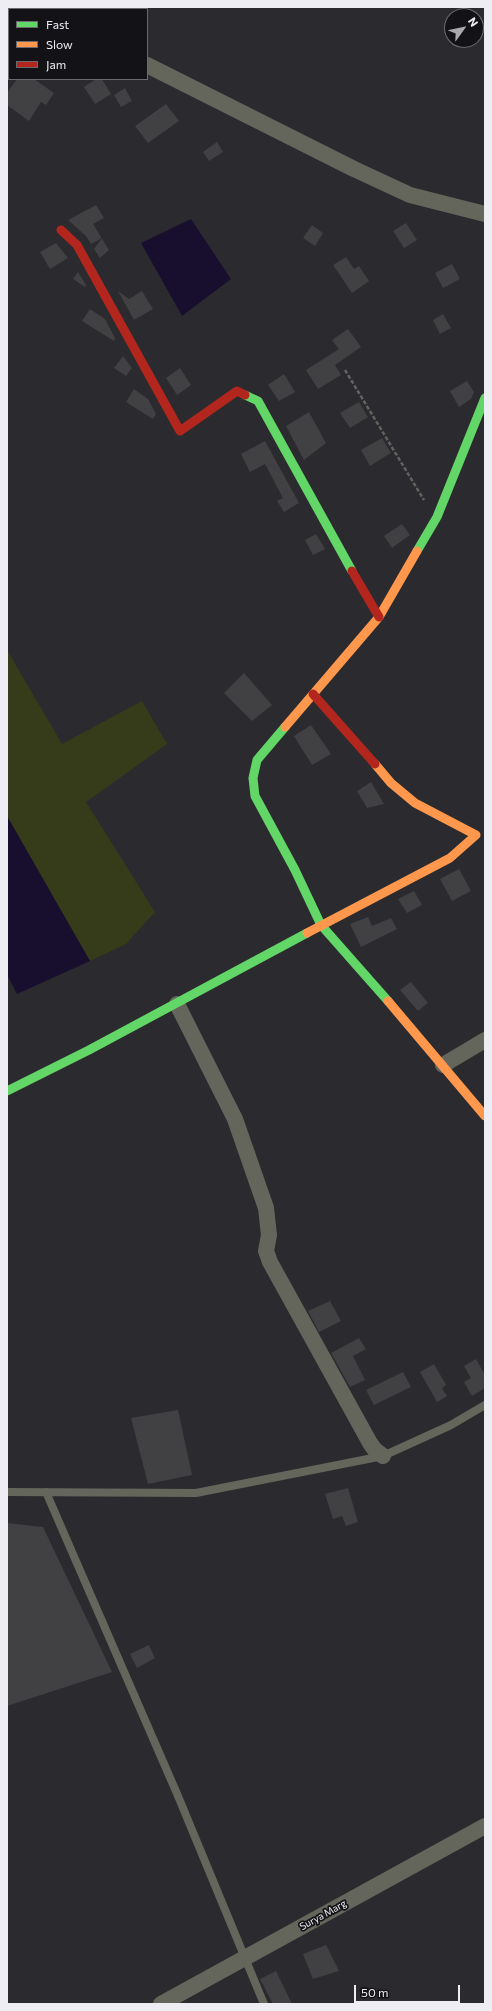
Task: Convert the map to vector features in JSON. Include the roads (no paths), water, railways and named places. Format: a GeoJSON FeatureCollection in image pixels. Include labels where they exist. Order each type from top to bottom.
{"type":"FeatureCollection","features":[{"type":"Feature","properties":{"kind":"street"},"geometry":{"type":"LineString","coordinates":[[148,66],[347,166],[410,195],[485,214]]}},
{"type":"Feature","properties":{"kind":"street"},"geometry":{"type":"LineString","coordinates":[[61,230],[77,245],[180,431],[197,418],[228,400],[238,391],[258,401],[323,521],[379,617]]}},
{"type":"Feature","properties":{"kind":"street"},"geometry":{"type":"LineString","coordinates":[[485,398],[440,509],[379,617],[257,760],[253,778],[255,796],[295,870],[321,925],[404,1019],[485,1116]]}},
{"type":"Feature","properties":{"kind":"street"},"geometry":{"type":"LineString","coordinates":[[7,1091],[177,1004],[321,925],[450,858],[476,835],[415,803],[397,788],[375,766],[313,694]]}},
{"type":"Feature","properties":{"kind":"street"},"geometry":{"type":"LineString","coordinates":[[177,1004],[235,1119],[266,1208],[269,1235],[266,1251],[270,1262],[370,1443],[375,1450],[383,1456]]}},
{"type":"Feature","properties":{"kind":"street"},"geometry":{"type":"LineString","coordinates":[[443,1065],[485,1040]]}},
{"type":"Feature","properties":{"kind":"street","name":"Surya Marg"},"geometry":{"type":"LineString","coordinates":[[161,2004],[485,1826]]}},
{"type":"Feature","properties":{"kind":"lane"},"geometry":{"type":"LineString","coordinates":[[476,835],[485,828]]}},
{"type":"Feature","properties":{"kind":"lane"},"geometry":{"type":"LineString","coordinates":[[7,1492],[196,1493],[383,1456],[451,1425],[485,1405]]}},
{"type":"Feature","properties":{"kind":"lane"},"geometry":{"type":"LineString","coordinates":[[46,1492],[175,1789],[264,2004]]}}]}
